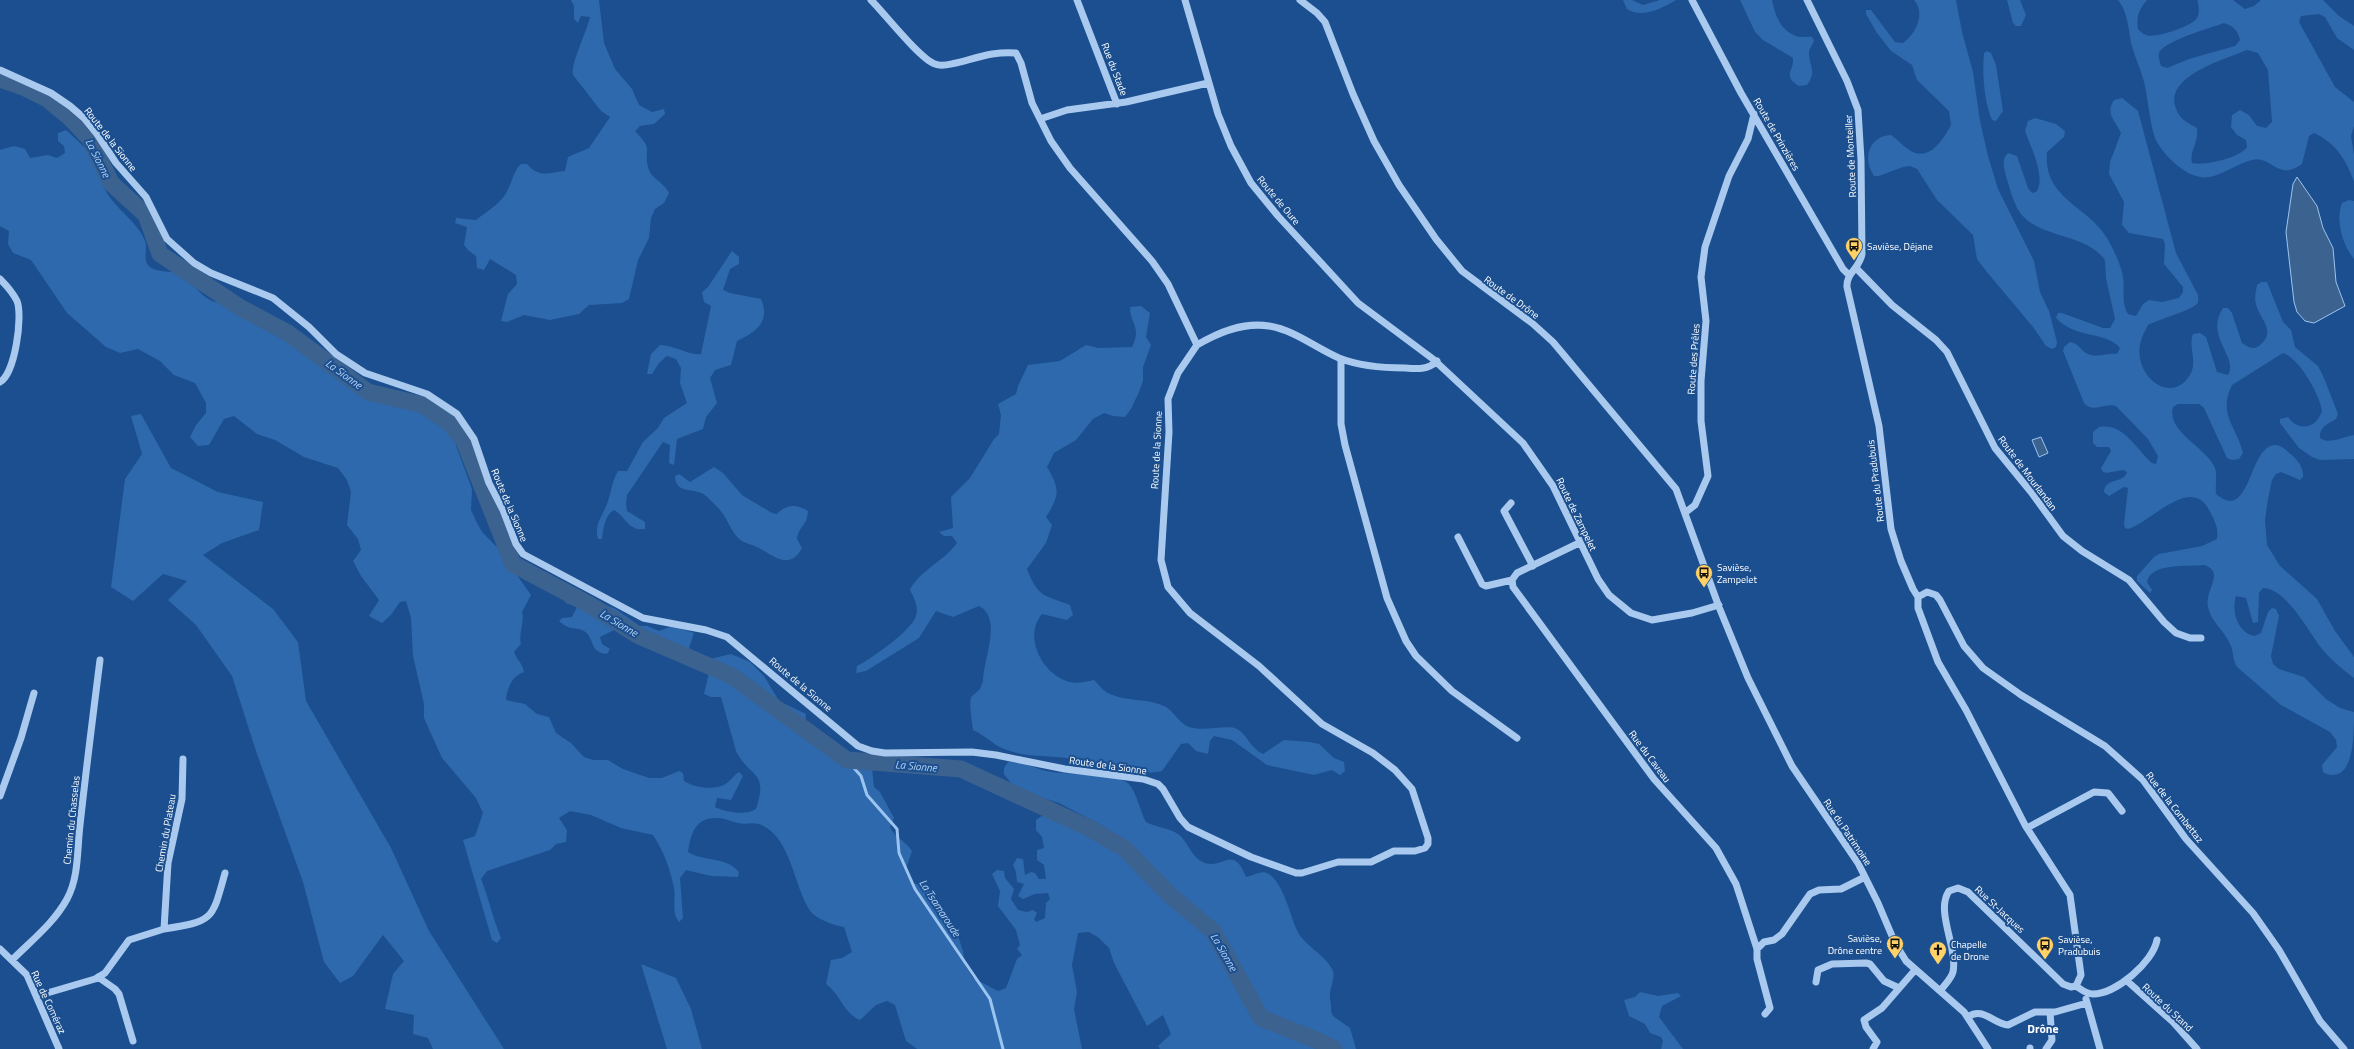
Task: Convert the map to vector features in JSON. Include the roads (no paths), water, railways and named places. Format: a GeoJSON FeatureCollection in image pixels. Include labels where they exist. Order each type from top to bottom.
{"type":"FeatureCollection","features":[{"type":"Feature","properties":{"kind":"street"},"geometry":{"type":"LineString","coordinates":[[871,0],[905,37],[936,65],[949,64],[999,51],[1016,53],[1021,63],[1032,103],[1051,141],[1070,168],[1152,261],[1168,284],[1197,345],[1212,336],[1233,328],[1254,325],[1270,326],[1289,333],[1341,358],[1357,363],[1392,368],[1428,368],[1436,361]]}},
{"type":"Feature","properties":{"kind":"street","name":"Rue du Stade"},"geometry":{"type":"LineString","coordinates":[[1077,0],[1117,104],[1208,83]]}},
{"type":"Feature","properties":{"kind":"street","name":"Route de Oure"},"geometry":{"type":"LineString","coordinates":[[1185,0],[1208,83],[1224,131],[1251,183],[1278,216],[1358,303],[1436,361]]}},
{"type":"Feature","properties":{"kind":"street","name":"Route de Drône"},"geometry":{"type":"LineString","coordinates":[[1300,0],[1317,12],[1325,22],[1353,94],[1374,142],[1402,190],[1440,244],[1462,271],[1532,322],[1553,342],[1670,481],[1686,512],[1719,606]]}},
{"type":"Feature","properties":{"kind":"street","name":"Route de Prinzières"},"geometry":{"type":"LineString","coordinates":[[1692,0],[1754,114],[1843,270],[1852,272]]}},
{"type":"Feature","properties":{"kind":"street","name":"Route de Monteiller"},"geometry":{"type":"LineString","coordinates":[[1807,0],[1847,81],[1859,115],[1862,249],[1860,261],[1852,272]]}},
{"type":"Feature","properties":{"kind":"street","name":"Route de la Sionne"},"geometry":{"type":"LineString","coordinates":[[0,70],[51,93],[84,118],[97,134],[116,163],[146,197],[166,239],[194,264],[211,273],[274,298],[309,327],[331,349],[365,373],[427,394],[457,414],[474,439],[489,483],[503,510],[516,544],[524,554],[643,618],[706,630],[732,640],[858,746],[872,751],[885,753],[972,752],[996,755],[1065,770],[1151,781],[1163,789],[1180,818],[1188,827],[1251,858],[1296,873],[1302,873],[1338,862],[1371,862],[1394,852],[1415,851],[1425,848],[1428,844],[1428,838],[1415,796],[1412,789],[1395,770],[1373,753],[1322,724],[1259,666],[1190,613],[1168,587],[1161,560],[1168,440],[1168,399],[1178,373],[1197,345]]}},
{"type":"Feature","properties":{"kind":"street"},"geometry":{"type":"LineString","coordinates":[[1040,119],[1085,106],[1117,104]]}},
{"type":"Feature","properties":{"kind":"street","name":"Route des Prêles"},"geometry":{"type":"LineString","coordinates":[[1686,512],[1695,505],[1708,476],[1701,421],[1701,380],[1706,321],[1701,277],[1704,247],[1728,176],[1748,139],[1754,114]]}},
{"type":"Feature","properties":{"kind":"street","name":"Route du Pradubuis"},"geometry":{"type":"LineString","coordinates":[[1852,272],[1848,291],[1879,426],[1890,524],[1901,561],[1918,597],[1918,608],[1935,656],[1977,730],[2027,828],[2070,895],[2081,975],[2076,986]]}},
{"type":"Feature","properties":{"kind":"street","name":"Route de Mourlandan"},"geometry":{"type":"LineString","coordinates":[[1852,272],[1900,313],[1936,340],[1947,352],[1995,448],[2031,492],[2063,536],[2082,551],[2129,580],[2164,622],[2176,633],[2190,638],[2200,638]]}},
{"type":"Feature","properties":{"kind":"street"},"geometry":{"type":"LineString","coordinates":[[0,279],[16,300],[18,310],[17,334],[13,360],[8,375],[0,382]]}},
{"type":"Feature","properties":{"kind":"street"},"geometry":{"type":"LineString","coordinates":[[1341,358],[1341,424],[1345,445],[1393,614],[1406,641],[1433,674],[1484,716],[1517,738]]}},
{"type":"Feature","properties":{"kind":"street","name":"Route de Zampelet"},"geometry":{"type":"LineString","coordinates":[[1436,361],[1509,429],[1527,449],[1553,486],[1579,543],[1604,589],[1618,603],[1635,616],[1657,620],[1719,606]]}},
{"type":"Feature","properties":{"kind":"street"},"geometry":{"type":"LineString","coordinates":[[1511,503],[1504,511],[1533,566]]}},
{"type":"Feature","properties":{"kind":"street"},"geometry":{"type":"LineString","coordinates":[[1458,537],[1482,584],[1486,586],[1512,580],[1517,573],[1579,543]]}},
{"type":"Feature","properties":{"kind":"street","name":"Rue du Caveau"},"geometry":{"type":"LineString","coordinates":[[1512,580],[1512,585],[1517,593],[1654,779],[1716,848],[1736,884],[1757,949],[1756,959],[1770,1008],[1765,1014]]}},
{"type":"Feature","properties":{"kind":"street","name":"Rue de la Combettaz"},"geometry":{"type":"LineString","coordinates":[[1918,597],[1927,592],[1938,597],[1967,651],[1988,672],[2033,703],[2096,740],[2134,771],[2149,788],[2186,839],[2253,913],[2279,950],[2320,1021],[2344,1049]]}},
{"type":"Feature","properties":{"kind":"street","name":"Rue du Patrimoine"},"geometry":{"type":"LineString","coordinates":[[1719,606],[1759,702],[1792,766],[1865,877],[1894,943],[1906,961],[1941,990],[1968,1017],[1988,1049]]}},
{"type":"Feature","properties":{"kind":"street","name":"Chemin du Chasselas"},"geometry":{"type":"LineString","coordinates":[[12,960],[56,916],[67,899],[73,884],[76,873],[78,840],[100,660]]}},
{"type":"Feature","properties":{"kind":"street"},"geometry":{"type":"LineString","coordinates":[[0,796],[21,738],[34,693]]}},
{"type":"Feature","properties":{"kind":"street","name":"Chemin du Plateau"},"geometry":{"type":"LineString","coordinates":[[164,929],[168,863],[182,799],[183,759]]}},
{"type":"Feature","properties":{"kind":"street"},"geometry":{"type":"LineString","coordinates":[[2027,828],[2094,792],[2108,793],[2122,811]]}},
{"type":"Feature","properties":{"kind":"street"},"geometry":{"type":"LineString","coordinates":[[37,996],[98,977],[108,969],[129,940],[164,929],[194,924],[210,916],[216,905],[225,873]]}},
{"type":"Feature","properties":{"kind":"street"},"geometry":{"type":"LineString","coordinates":[[1757,949],[1764,942],[1778,937],[1810,894],[1822,890],[1841,889],[1865,877]]}},
{"type":"Feature","properties":{"kind":"street","name":"Rue St-Jacques"},"geometry":{"type":"LineString","coordinates":[[1941,990],[1950,978],[1953,967],[1945,902],[1948,892],[1956,888],[1968,892],[2063,984],[2069,987],[2076,986]]}},
{"type":"Feature","properties":{"kind":"street","name":"Route du Stand"},"geometry":{"type":"LineString","coordinates":[[2086,993],[2099,993],[2126,980],[2148,961],[2156,948],[2158,940]]}},
{"type":"Feature","properties":{"kind":"street","name":"Rue de Coméraz"},"geometry":{"type":"LineString","coordinates":[[0,949],[28,975],[59,1049]]}},
{"type":"Feature","properties":{"kind":"street"},"geometry":{"type":"LineString","coordinates":[[1816,982],[1818,970],[1826,966],[1866,963],[1870,964],[1884,981],[1899,988]]}},
{"type":"Feature","properties":{"kind":"street"},"geometry":{"type":"LineString","coordinates":[[1873,1049],[1877,1042],[1866,1027],[1864,1020],[1882,1008],[1915,970]]}},
{"type":"Feature","properties":{"kind":"street"},"geometry":{"type":"LineString","coordinates":[[98,977],[115,989],[119,994],[133,1040]]}},
{"type":"Feature","properties":{"kind":"street","name":"Route du Stand"},"geometry":{"type":"LineString","coordinates":[[2126,980],[2173,1022],[2197,1049]]}},
{"type":"Feature","properties":{"kind":"street"},"geometry":{"type":"LineString","coordinates":[[2076,986],[2086,993],[2087,1003],[2100,1049]]}},
{"type":"Feature","properties":{"kind":"street"},"geometry":{"type":"LineString","coordinates":[[1968,1017],[1974,1013],[1980,1013],[2008,1025],[2035,1012],[2050,1012],[2087,1003]]}},
{"type":"Feature","properties":{"kind":"street"},"geometry":{"type":"LineString","coordinates":[[2046,1049],[2052,1040],[2050,1012]]}},
{"type":"Feature","properties":{"kind":"waterway","name":"La Sionne"},"geometry":{"type":"LineString","coordinates":[[0,79],[23,87],[47,99],[69,117],[90,139],[111,183],[146,215],[160,254],[241,308],[288,333],[368,392],[423,405],[451,424],[464,441],[513,564],[590,605],[639,636],[732,676],[847,760],[961,769],[1089,828],[1124,848],[1172,897],[1213,931],[1261,1018],[1321,1042],[1334,1049]]}},
{"type":"Feature","properties":{"kind":"waterway","name":"La Tsamaroude"},"geometry":{"type":"LineString","coordinates":[[847,760],[861,776],[867,795],[897,829],[899,853],[915,889],[990,999],[1003,1049]]}},
{"type":"Feature","properties":{"kind":"place","name":"Savièse, Déjane"},"geometry":{"type":"Point","coordinates":[1854,261]}},
{"type":"Feature","properties":{"kind":"place","name":"Savièse, Zampelet"},"geometry":{"type":"Point","coordinates":[1704,588]}},
{"type":"Feature","properties":{"kind":"place","name":"Savièse, Drône centre"},"geometry":{"type":"Point","coordinates":[1895,959]}},
{"type":"Feature","properties":{"kind":"place","name":"Savièse, Pradubuis"},"geometry":{"type":"Point","coordinates":[2045,960]}},
{"type":"Feature","properties":{"kind":"place","name":"Chapelle de Drone"},"geometry":{"type":"Point","coordinates":[1938,965]}},
{"type":"Feature","properties":{"kind":"district","name":"Drône"},"geometry":{"type":"Point","coordinates":[2043,1029]}}]}
